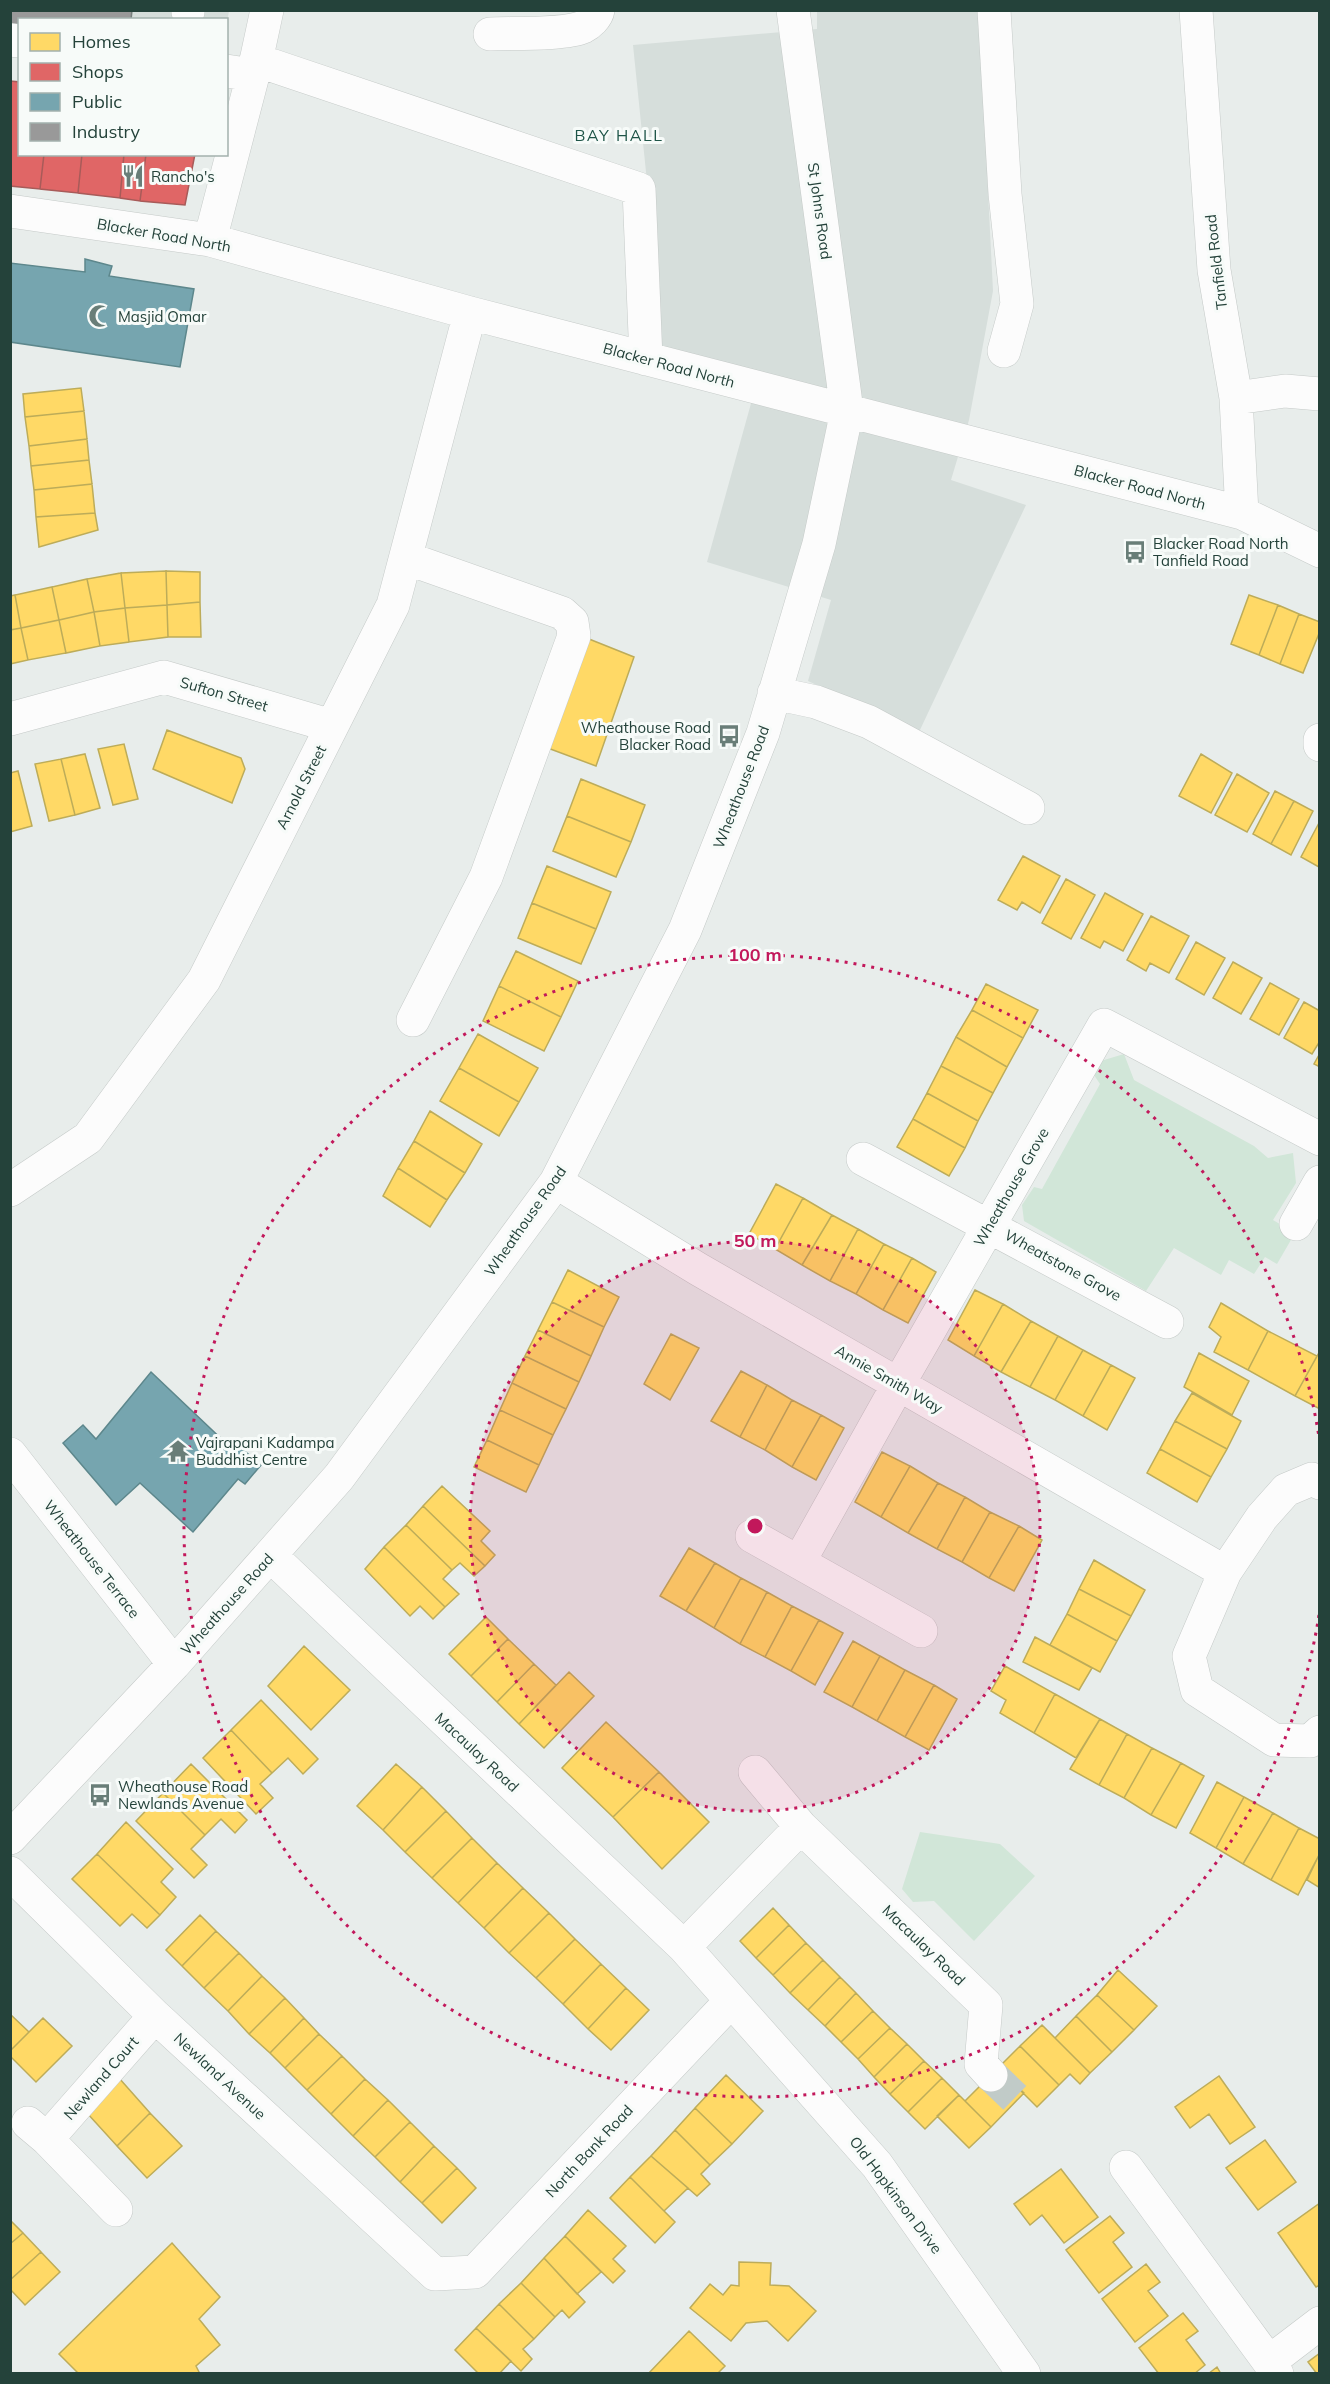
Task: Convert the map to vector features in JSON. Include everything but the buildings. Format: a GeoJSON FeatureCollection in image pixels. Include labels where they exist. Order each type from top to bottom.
{"type":"FeatureCollection","features":[{"type":"Feature","properties":{"kind":"street"},"geometry":{"type":"LineString","coordinates":[[228,152],[245,68],[267,10]]}},
{"type":"Feature","properties":{"kind":"street"},"geometry":{"type":"LineString","coordinates":[[490,34],[569,30],[585,27],[597,15],[598,10]]}},
{"type":"Feature","properties":{"kind":"street","name":"St Johns Road"},"geometry":{"type":"LineString","coordinates":[[794,10],[847,411]]}},
{"type":"Feature","properties":{"kind":"street"},"geometry":{"type":"LineString","coordinates":[[994,10],[1005,194],[1017,304],[1004,351]]}},
{"type":"Feature","properties":{"kind":"street","name":"Tanfield Road"},"geometry":{"type":"LineString","coordinates":[[1196,10],[1214,270],[1236,398],[1242,513]]}},
{"type":"Feature","properties":{"kind":"street"},"geometry":{"type":"LineString","coordinates":[[245,68],[639,189],[646,359]]}},
{"type":"Feature","properties":{"kind":"street"},"geometry":{"type":"LineString","coordinates":[[210,240],[227,156]]}},
{"type":"Feature","properties":{"kind":"street","name":"Blacker Road North"},"geometry":{"type":"LineString","coordinates":[[10,211],[210,240],[470,313],[1242,513],[1320,551]]}},
{"type":"Feature","properties":{"kind":"street","name":"Arnold Street"},"geometry":{"type":"LineString","coordinates":[[10,1190],[88,1138],[204,980],[393,606],[470,313]]}},
{"type":"Feature","properties":{"kind":"street"},"geometry":{"type":"LineString","coordinates":[[1236,398],[1285,391],[1320,393]]}},
{"type":"Feature","properties":{"kind":"street","name":"Wheathouse Road"},"geometry":{"type":"LineString","coordinates":[[10,1838],[174,1664],[339,1477],[556,1182],[685,930],[763,733],[819,544],[847,411]]}},
{"type":"Feature","properties":{"kind":"street"},"geometry":{"type":"LineString","coordinates":[[406,558],[562,613],[572,622],[574,636],[486,877],[413,1020]]}},
{"type":"Feature","properties":{"kind":"street","name":"Sufton Street"},"geometry":{"type":"LineString","coordinates":[[10,719],[164,677],[332,726]]}},
{"type":"Feature","properties":{"kind":"street"},"geometry":{"type":"LineString","coordinates":[[774,693],[816,702],[869,722],[1028,808]]}},
{"type":"Feature","properties":{"kind":"street"},"geometry":{"type":"LineString","coordinates":[[1320,740],[1320,745]]}},
{"type":"Feature","properties":{"kind":"street","name":"Wheathouse Grove"},"geometry":{"type":"LineString","coordinates":[[799,1562],[1104,1025],[1320,1139]]}},
{"type":"Feature","properties":{"kind":"street","name":"Wheatstone Grove"},"geometry":{"type":"LineString","coordinates":[[863,1159],[990,1225],[1167,1322]]}},
{"type":"Feature","properties":{"kind":"street","name":"Annie Smith Way"},"geometry":{"type":"LineString","coordinates":[[556,1182],[698,1269],[1225,1572]]}},
{"type":"Feature","properties":{"kind":"street"},"geometry":{"type":"LineString","coordinates":[[1296,1224],[1320,1182]]}},
{"type":"Feature","properties":{"kind":"street","name":"Wheathouse Terrace"},"geometry":{"type":"LineString","coordinates":[[10,1454],[174,1664]]}},
{"type":"Feature","properties":{"kind":"street"},"geometry":{"type":"LineString","coordinates":[[1320,1483],[1312,1479],[1286,1490],[1262,1517],[1225,1572],[1189,1656],[1197,1690],[1274,1740],[1310,1741],[1320,1732]]}},
{"type":"Feature","properties":{"kind":"street"},"geometry":{"type":"LineString","coordinates":[[752,1536],[921,1631]]}},
{"type":"Feature","properties":{"kind":"street","name":"Macaulay Road"},"geometry":{"type":"LineString","coordinates":[[271,1556],[684,1947],[731,2001]]}},
{"type":"Feature","properties":{"kind":"street","name":"Macaulay Road"},"geometry":{"type":"LineString","coordinates":[[755,1772],[801,1827],[986,2005],[981,2064],[991,2075]]}},
{"type":"Feature","properties":{"kind":"street"},"geometry":{"type":"LineString","coordinates":[[684,1947],[801,1827]]}},
{"type":"Feature","properties":{"kind":"street","name":"Newland Avenue"},"geometry":{"type":"LineString","coordinates":[[10,1873],[155,2016],[435,2274]]}},
{"type":"Feature","properties":{"kind":"street","name":"North Bank Road"},"geometry":{"type":"LineString","coordinates":[[435,2274],[475,2271],[731,2001]]}},
{"type":"Feature","properties":{"kind":"street","name":"Old Hopkinson Drive"},"geometry":{"type":"LineString","coordinates":[[731,2001],[877,2165],[1024,2373]]}},
{"type":"Feature","properties":{"kind":"street","name":"Newland Court"},"geometry":{"type":"LineString","coordinates":[[117,2210],[37,2131],[155,2016]]}},
{"type":"Feature","properties":{"kind":"street"},"geometry":{"type":"LineString","coordinates":[[1126,2167],[1273,2368],[1320,2323]]}},
{"type":"Feature","properties":{"kind":"shaded area"},"geometry":{"type":"Polygon","coordinates":[[[11,11],[229,11],[228,18],[18,18],[11,11]]]}},
{"type":"Feature","properties":{"kind":"shaded area"},"geometry":{"type":"Polygon","coordinates":[[[817,11],[979,11],[993,291],[969,420],[951,480],[1026,505],[919,732],[808,681],[831,600],[707,562],[760,371],[656,345],[650,211],[633,45],[817,29],[817,11]]]}},
{"type":"Feature","properties":{"kind":"green space"},"geometry":{"type":"Polygon","coordinates":[[[1124,1054],[1134,1080],[1254,1146],[1268,1158],[1293,1153],[1296,1183],[1273,1220],[1295,1233],[1277,1264],[1265,1257],[1254,1274],[1229,1260],[1221,1275],[1174,1248],[1146,1291],[1024,1221],[1022,1205],[1034,1187],[1042,1189],[1100,1084],[1092,1072],[1094,1063],[1124,1054]]]}},
{"type":"Feature","properties":{"kind":"green space"},"geometry":{"type":"Polygon","coordinates":[[[920,1832],[1000,1844],[1035,1876],[974,1941],[934,1901],[913,1902],[902,1889],[920,1832]]]}},
{"type":"Feature","properties":{"kind":"tunnel"},"geometry":{"type":"LineString","coordinates":[[991,2075],[1017,2100]]}},
{"type":"Feature","properties":{"kind":"place","name":"Rancho's"},"geometry":{"type":"Point","coordinates":[133,176]}},
{"type":"Feature","properties":{"kind":"place","name":"Masjid Omar"},"geometry":{"type":"Point","coordinates":[100,316]}},
{"type":"Feature","properties":{"kind":"place","name":"Blacker Road North Tanfield Road"},"geometry":{"type":"Point","coordinates":[1135,552]}},
{"type":"Feature","properties":{"kind":"place","name":"Wheathouse Road Blacker Road"},"geometry":{"type":"Point","coordinates":[729,736]}},
{"type":"Feature","properties":{"kind":"place","name":"Vajrapani Kadampa Buddhist Centre"},"geometry":{"type":"Point","coordinates":[178,1451]}},
{"type":"Feature","properties":{"kind":"place","name":"Wheathouse Road Newlands Avenue"},"geometry":{"type":"Point","coordinates":[100,1795]}},
{"type":"Feature","properties":{"kind":"district","name":"BAY HALL"},"geometry":{"type":"Point","coordinates":[619,135]}}]}
